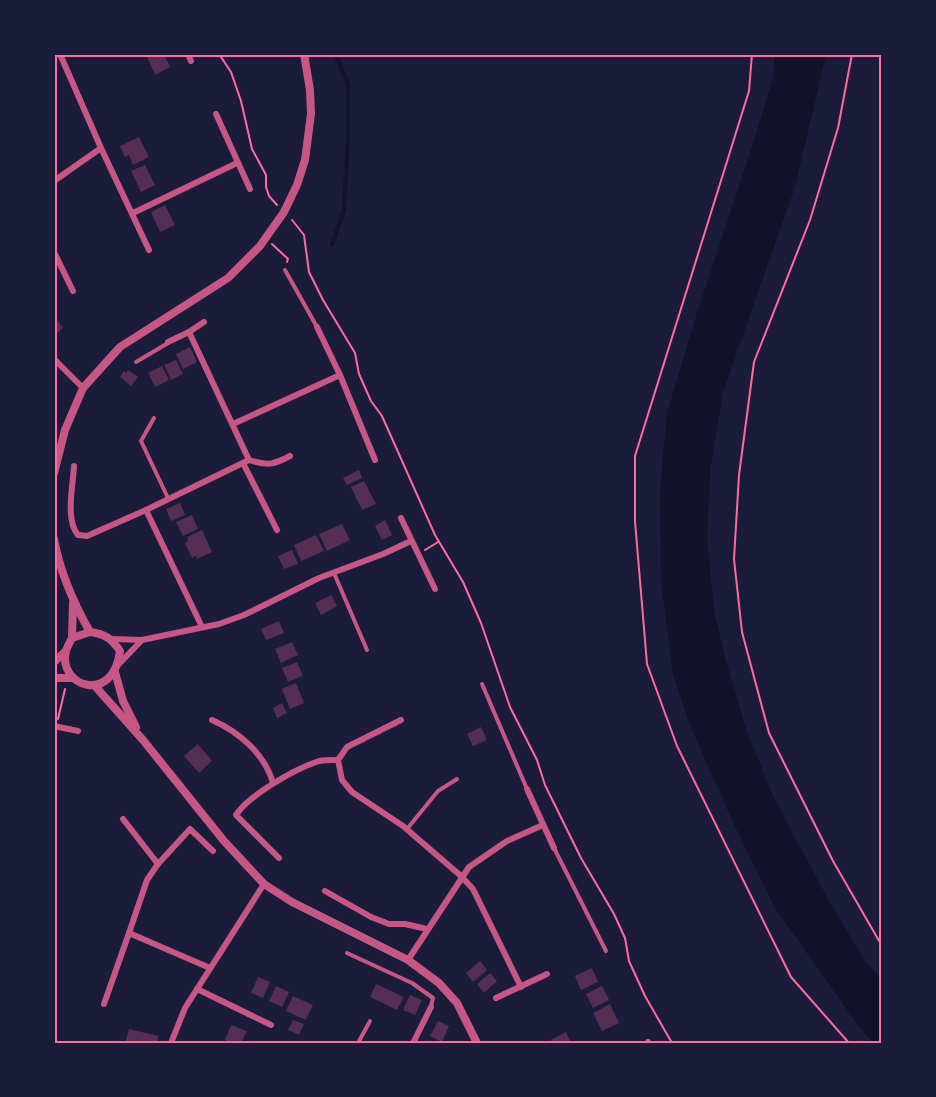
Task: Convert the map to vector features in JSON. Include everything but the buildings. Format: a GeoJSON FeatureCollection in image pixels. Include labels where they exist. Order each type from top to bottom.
{"type":"FeatureCollection","features":[{"type":"Feature","properties":{"kind":"street"},"geometry":{"type":"LineString","coordinates":[[60,54],[149,250]]}},
{"type":"Feature","properties":{"kind":"street"},"geometry":{"type":"LineString","coordinates":[[54,473],[65,430],[83,388],[120,347],[228,278],[266,238],[284,212],[297,186],[305,160],[311,114],[304,54]]}},
{"type":"Feature","properties":{"kind":"street"},"geometry":{"type":"LineString","coordinates":[[216,114],[250,189]]}},
{"type":"Feature","properties":{"kind":"street"},"geometry":{"type":"LineString","coordinates":[[54,181],[102,148]]}},
{"type":"Feature","properties":{"kind":"street"},"geometry":{"type":"LineString","coordinates":[[133,213],[237,163]]}},
{"type":"Feature","properties":{"kind":"street"},"geometry":{"type":"LineString","coordinates":[[54,252],[73,291]]}},
{"type":"Feature","properties":{"kind":"street"},"geometry":{"type":"LineString","coordinates":[[168,342],[204,322]]}},
{"type":"Feature","properties":{"kind":"street"},"geometry":{"type":"LineString","coordinates":[[317,327],[340,375],[375,460]]}},
{"type":"Feature","properties":{"kind":"street"},"geometry":{"type":"LineString","coordinates":[[189,332],[233,424],[246,461],[277,530]]}},
{"type":"Feature","properties":{"kind":"street"},"geometry":{"type":"LineString","coordinates":[[54,359],[83,388]]}},
{"type":"Feature","properties":{"kind":"street"},"geometry":{"type":"LineString","coordinates":[[233,424],[340,375]]}},
{"type":"Feature","properties":{"kind":"street"},"geometry":{"type":"LineString","coordinates":[[74,466],[70,517],[72,527],[78,535],[87,536],[246,461],[265,465],[276,463],[290,456]]}},
{"type":"Feature","properties":{"kind":"street"},"geometry":{"type":"LineString","coordinates":[[146,510],[202,627]]}},
{"type":"Feature","properties":{"kind":"street"},"geometry":{"type":"LineString","coordinates":[[401,518],[435,589]]}},
{"type":"Feature","properties":{"kind":"street"},"geometry":{"type":"LineString","coordinates":[[54,539],[62,572],[73,601],[90,632]]}},
{"type":"Feature","properties":{"kind":"street"},"geometry":{"type":"LineString","coordinates":[[112,639],[142,640],[219,624],[244,615],[334,572],[411,541]]}},
{"type":"Feature","properties":{"kind":"street"},"geometry":{"type":"LineString","coordinates":[[54,662],[65,652],[72,638],[73,601]]}},
{"type":"Feature","properties":{"kind":"street"},"geometry":{"type":"LineString","coordinates":[[72,638],[90,632],[102,633],[112,639],[120,651],[117,668],[123,701],[143,740]]}},
{"type":"Feature","properties":{"kind":"street"},"geometry":{"type":"LineString","coordinates":[[65,652],[66,668],[73,678],[85,685],[94,685],[108,680],[142,640]]}},
{"type":"Feature","properties":{"kind":"street"},"geometry":{"type":"LineString","coordinates":[[54,678],[73,678]]}},
{"type":"Feature","properties":{"kind":"street"},"geometry":{"type":"LineString","coordinates":[[94,685],[143,740],[224,841],[264,884],[292,902],[408,960],[439,983],[457,1003],[477,1043]]}},
{"type":"Feature","properties":{"kind":"street"},"geometry":{"type":"LineString","coordinates":[[213,720],[226,726],[249,745],[270,772],[273,783]]}},
{"type":"Feature","properties":{"kind":"street"},"geometry":{"type":"LineString","coordinates":[[401,720],[347,747],[338,760],[342,780],[352,792],[407,830],[473,889],[521,987]]}},
{"type":"Feature","properties":{"kind":"street"},"geometry":{"type":"LineString","coordinates":[[54,735],[55,727],[78,731]]}},
{"type":"Feature","properties":{"kind":"street"},"geometry":{"type":"LineString","coordinates":[[279,858],[236,815],[242,806],[273,783],[320,761],[338,760]]}},
{"type":"Feature","properties":{"kind":"street"},"geometry":{"type":"LineString","coordinates":[[527,789],[555,848]]}},
{"type":"Feature","properties":{"kind":"street"},"geometry":{"type":"LineString","coordinates":[[123,819],[158,864]]}},
{"type":"Feature","properties":{"kind":"street"},"geometry":{"type":"LineString","coordinates":[[408,960],[469,867],[507,841],[543,825]]}},
{"type":"Feature","properties":{"kind":"street"},"geometry":{"type":"LineString","coordinates":[[104,1005],[147,880],[158,864],[190,829],[213,851]]}},
{"type":"Feature","properties":{"kind":"street"},"geometry":{"type":"LineString","coordinates":[[171,1043],[185,1008],[264,884]]}},
{"type":"Feature","properties":{"kind":"street"},"geometry":{"type":"LineString","coordinates":[[325,891],[371,917],[389,924],[405,924],[427,929]]}},
{"type":"Feature","properties":{"kind":"street"},"geometry":{"type":"LineString","coordinates":[[129,933],[210,968]]}},
{"type":"Feature","properties":{"kind":"street"},"geometry":{"type":"LineString","coordinates":[[496,998],[547,974]]}},
{"type":"Feature","properties":{"kind":"street"},"geometry":{"type":"LineString","coordinates":[[197,989],[271,1025]]}},
{"type":"Feature","properties":{"kind":"street"},"geometry":{"type":"LineString","coordinates":[[413,1043],[431,1007]]}},
{"type":"Feature","properties":{"kind":"lane"},"geometry":{"type":"LineString","coordinates":[[285,270],[317,327]]}},
{"type":"Feature","properties":{"kind":"lane"},"geometry":{"type":"LineString","coordinates":[[136,362],[168,342]]}},
{"type":"Feature","properties":{"kind":"lane"},"geometry":{"type":"LineString","coordinates":[[154,418],[141,441],[168,498]]}},
{"type":"Feature","properties":{"kind":"lane"},"geometry":{"type":"LineString","coordinates":[[334,572],[367,650]]}},
{"type":"Feature","properties":{"kind":"lane"},"geometry":{"type":"LineString","coordinates":[[482,684],[527,789]]}},
{"type":"Feature","properties":{"kind":"lane"},"geometry":{"type":"LineString","coordinates":[[407,830],[438,791],[457,779]]}},
{"type":"Feature","properties":{"kind":"lane"},"geometry":{"type":"LineString","coordinates":[[555,848],[606,951]]}},
{"type":"Feature","properties":{"kind":"lane"},"geometry":{"type":"LineString","coordinates":[[347,953],[412,983],[433,998],[431,1007]]}},
{"type":"Feature","properties":{"kind":"lane"},"geometry":{"type":"LineString","coordinates":[[358,1043],[370,1021]]}},
{"type":"Feature","properties":{"kind":"path"},"geometry":{"type":"LineString","coordinates":[[219,54],[231,72],[241,101],[252,149],[266,175],[269,196],[297,224],[304,235],[309,272],[355,353],[358,374],[371,401],[382,416],[438,542],[462,582],[481,623],[510,707],[537,760],[545,785],[581,858],[614,915],[625,938],[629,961],[645,996],[672,1043]]}},
{"type":"Feature","properties":{"kind":"path"},"geometry":{"type":"LineString","coordinates":[[752,54],[749,91],[635,456],[636,532],[647,664],[677,746],[791,977],[849,1043]]}},
{"type":"Feature","properties":{"kind":"path"},"geometry":{"type":"LineString","coordinates":[[852,54],[838,128],[810,220],[754,362],[739,475],[734,559],[742,632],[769,733],[833,861],[882,946]]}},
{"type":"Feature","properties":{"kind":"path"},"geometry":{"type":"LineString","coordinates":[[266,238],[288,260],[285,270]]}},
{"type":"Feature","properties":{"kind":"path"},"geometry":{"type":"LineString","coordinates":[[419,554],[438,542]]}},
{"type":"Feature","properties":{"kind":"path"},"geometry":{"type":"LineString","coordinates":[[55,727],[65,687]]}},
{"type":"Feature","properties":{"kind":"shaded area"},"geometry":{"type":"Polygon","coordinates":[[[775,54],[826,54],[795,187],[723,392],[710,470],[707,540],[715,615],[747,732],[773,796],[830,903],[865,961],[882,980],[882,1043],[874,1043],[860,1028],[775,908],[731,818],[689,723],[673,675],[661,581],[660,490],[667,413],[773,78],[775,54]]]}},
{"type":"Feature","properties":{"kind":"waterway"},"geometry":{"type":"LineString","coordinates":[[332,245],[344,210],[348,140],[348,83],[335,54]]}}]}
